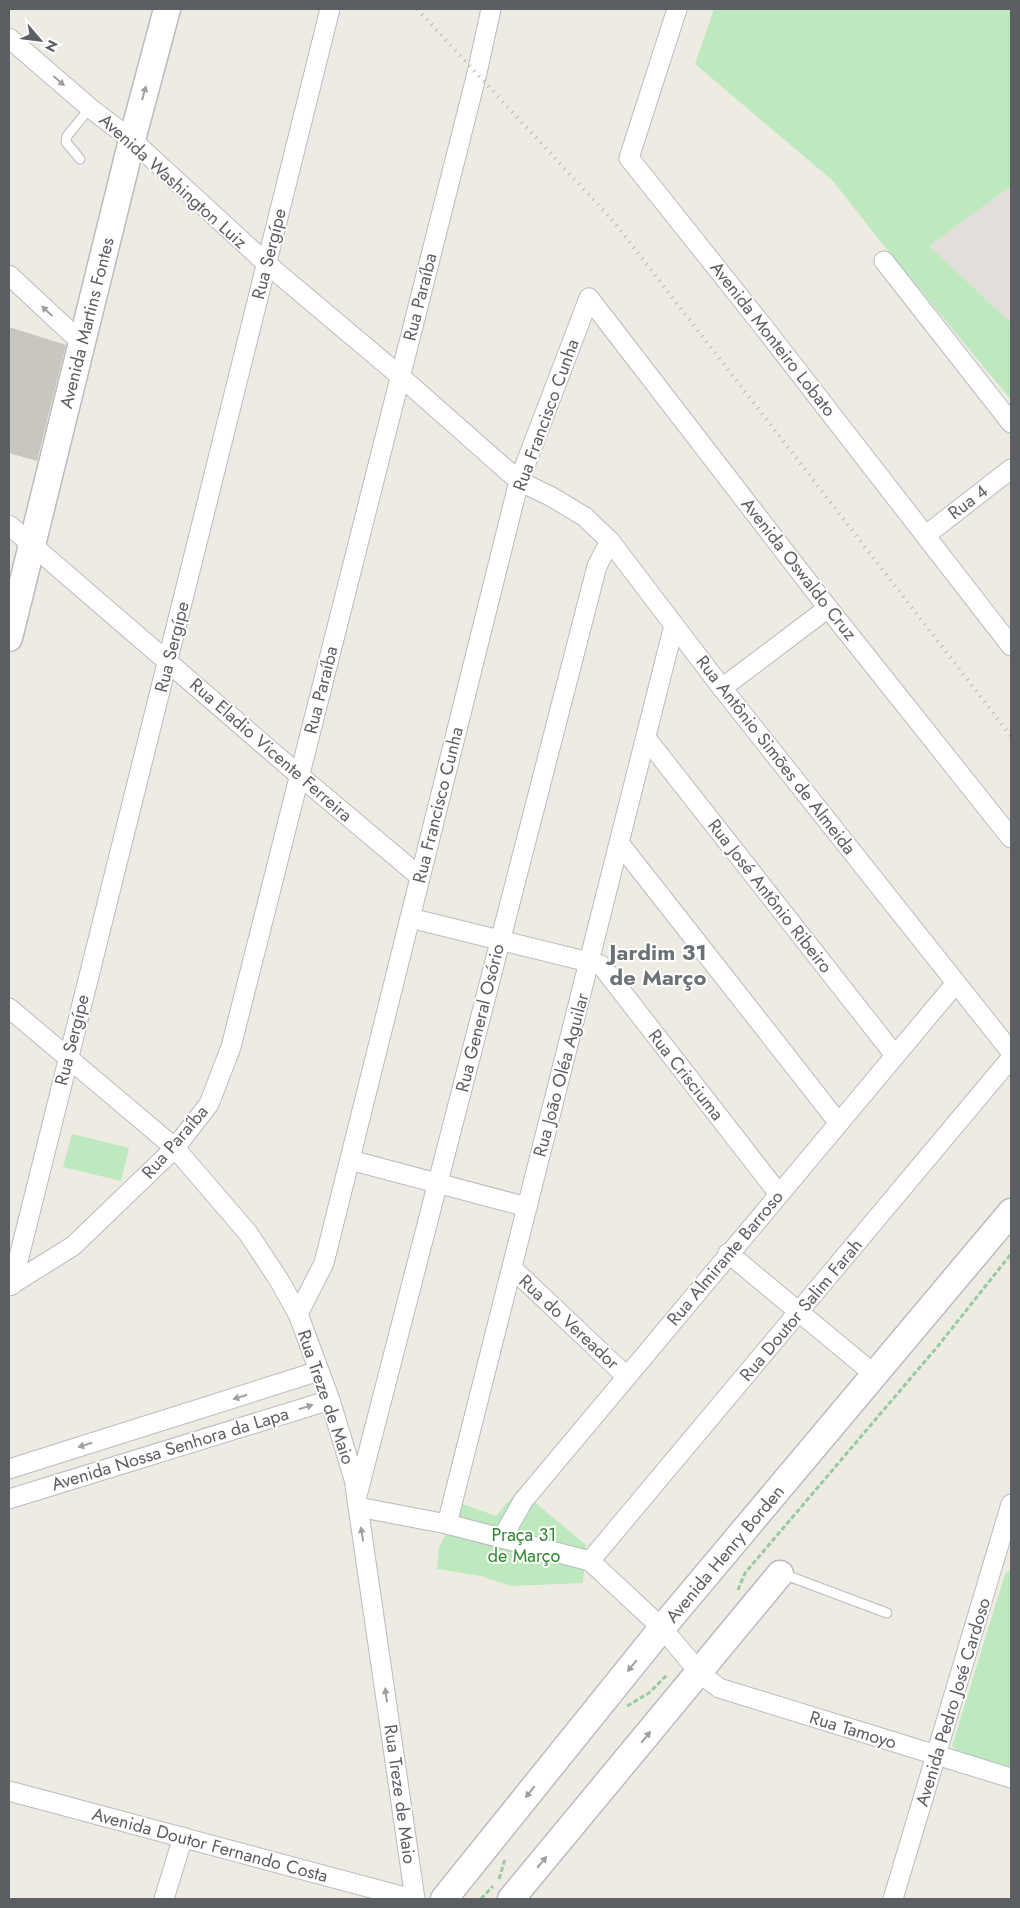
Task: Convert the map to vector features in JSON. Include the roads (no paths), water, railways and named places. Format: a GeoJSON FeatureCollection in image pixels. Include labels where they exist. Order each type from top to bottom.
{"type":"FeatureCollection","features":[{"type":"Feature","properties":{"kind":"street","name":"Avenida Martins Fontes"},"geometry":{"type":"LineString","coordinates":[[9,638],[132,140],[167,9]]}},
{"type":"Feature","properties":{"kind":"street","name":"Rua Sergípe"},"geometry":{"type":"LineString","coordinates":[[10,1286],[169,662],[330,9]]}},
{"type":"Feature","properties":{"kind":"street","name":"Rua Paraíba"},"geometry":{"type":"LineString","coordinates":[[10,1286],[73,1246],[174,1148],[209,1104],[231,1047],[477,73],[491,9]]}},
{"type":"Feature","properties":{"kind":"street","name":"Avenida Monteiro Lobato"},"geometry":{"type":"LineString","coordinates":[[677,9],[629,158],[1011,646]]}},
{"type":"Feature","properties":{"kind":"street","name":"Avenida Washington Luiz"},"geometry":{"type":"LineString","coordinates":[[9,38],[90,108],[132,140],[267,264],[400,376],[520,482]]}},
{"type":"Feature","properties":{"kind":"street"},"geometry":{"type":"LineString","coordinates":[[884,261],[1011,422]]}},
{"type":"Feature","properties":{"kind":"street"},"geometry":{"type":"LineString","coordinates":[[9,275],[83,344]]}},
{"type":"Feature","properties":{"kind":"street","name":"Rua Francisco Cunha"},"geometry":{"type":"LineString","coordinates":[[298,1314],[324,1263],[520,482],[589,298]]}},
{"type":"Feature","properties":{"kind":"street","name":"Avenida Oswaldo Cruz"},"geometry":{"type":"LineString","coordinates":[[589,298],[828,608],[1011,838]]}},
{"type":"Feature","properties":{"kind":"street","name":"Rua 4"},"geometry":{"type":"LineString","coordinates":[[926,535],[1011,469]]}},
{"type":"Feature","properties":{"kind":"street","name":"Rua Antônio Simões de Almeida"},"geometry":{"type":"LineString","coordinates":[[520,482],[552,497],[585,517],[610,542],[722,688],[1011,1052]]}},
{"type":"Feature","properties":{"kind":"street","name":"Rua Eladio Vicente Ferreira"},"geometry":{"type":"LineString","coordinates":[[9,525],[300,776],[420,876]]}},
{"type":"Feature","properties":{"kind":"street","name":"Rua General Osório"},"geometry":{"type":"LineString","coordinates":[[357,1502],[499,941],[597,566],[610,542]]}},
{"type":"Feature","properties":{"kind":"street"},"geometry":{"type":"LineString","coordinates":[[722,688],[828,608]]}},
{"type":"Feature","properties":{"kind":"street","name":"Rua João Oléa Aguilar"},"geometry":{"type":"LineString","coordinates":[[447,1524],[513,1269],[526,1206],[590,962],[674,625]]}},
{"type":"Feature","properties":{"kind":"street","name":"Rua José Antônio Ribeiro"},"geometry":{"type":"LineString","coordinates":[[646,738],[894,1054]]}},
{"type":"Feature","properties":{"kind":"street"},"geometry":{"type":"LineString","coordinates":[[620,844],[838,1122]]}},
{"type":"Feature","properties":{"kind":"street"},"geometry":{"type":"LineString","coordinates":[[410,918],[590,962]]}},
{"type":"Feature","properties":{"kind":"street","name":"Rua Crisciuma"},"geometry":{"type":"LineString","coordinates":[[590,962],[600,965],[779,1194]]}},
{"type":"Feature","properties":{"kind":"street","name":"Rua Almirante Barroso"},"geometry":{"type":"LineString","coordinates":[[502,1538],[523,1500],[894,1054],[956,983]]}},
{"type":"Feature","properties":{"kind":"street","name":"Rua Treze de Maio"},"geometry":{"type":"LineString","coordinates":[[9,1008],[174,1148],[248,1234],[279,1280],[298,1314],[320,1371],[347,1451],[357,1502],[413,1899]]}},
{"type":"Feature","properties":{"kind":"street","name":"Rua Doutor Salim Farah"},"geometry":{"type":"LineString","coordinates":[[590,1561],[1011,1058]]}},
{"type":"Feature","properties":{"kind":"street"},"geometry":{"type":"LineString","coordinates":[[350,1160],[526,1206]]}},
{"type":"Feature","properties":{"kind":"street","name":"Avenida Henry Borden"},"geometry":{"type":"LineString","coordinates":[[444,1899],[662,1628],[1011,1212]]}},
{"type":"Feature","properties":{"kind":"street"},"geometry":{"type":"LineString","coordinates":[[728,1254],[875,1374]]}},
{"type":"Feature","properties":{"kind":"street","name":"Rua do Vereador"},"geometry":{"type":"LineString","coordinates":[[513,1269],[626,1376]]}},
{"type":"Feature","properties":{"kind":"street","name":"Avenida Nossa Senhora da Lapa"},"geometry":{"type":"LineString","coordinates":[[9,1469],[320,1371]]}},
{"type":"Feature","properties":{"kind":"street","name":"Avenida Nossa Senhora da Lapa"},"geometry":{"type":"LineString","coordinates":[[9,1499],[330,1400]]}},
{"type":"Feature","properties":{"kind":"street"},"geometry":{"type":"LineString","coordinates":[[357,1502],[590,1561]]}},
{"type":"Feature","properties":{"kind":"street","name":"Avenida Pedro José Cardoso"},"geometry":{"type":"LineString","coordinates":[[893,1899],[936,1756],[1007,1535],[1011,1504]]}},
{"type":"Feature","properties":{"kind":"street","name":"Rua Tamoyo"},"geometry":{"type":"LineString","coordinates":[[590,1561],[662,1628],[693,1664],[719,1688],[1011,1778]]}},
{"type":"Feature","properties":{"kind":"street"},"geometry":{"type":"LineString","coordinates":[[511,1899],[693,1664],[780,1574]]}},
{"type":"Feature","properties":{"kind":"street","name":"Avenida Doutor Fernando Costa"},"geometry":{"type":"LineString","coordinates":[[9,1791],[413,1899]]}},
{"type":"Feature","properties":{"kind":"street"},"geometry":{"type":"LineString","coordinates":[[164,1899],[183,1837]]}},
{"type":"Feature","properties":{"kind":"lane"},"geometry":{"type":"LineString","coordinates":[[80,159],[66,142],[67,136],[90,108]]}},
{"type":"Feature","properties":{"kind":"lane"},"geometry":{"type":"LineString","coordinates":[[780,1574],[887,1613]]}},
{"type":"Feature","properties":{"kind":"railway"},"geometry":{"type":"LineString","coordinates":[[417,9],[614,222],[1011,736]]}},
{"type":"Feature","properties":{"kind":"district","name":"Jardim 31 de Março"},"geometry":{"type":"Point","coordinates":[658,964]}},
{"type":"Feature","properties":{"kind":"park label","name":"Praça 31 de Março"},"geometry":{"type":"Point","coordinates":[524,1545]}}]}
